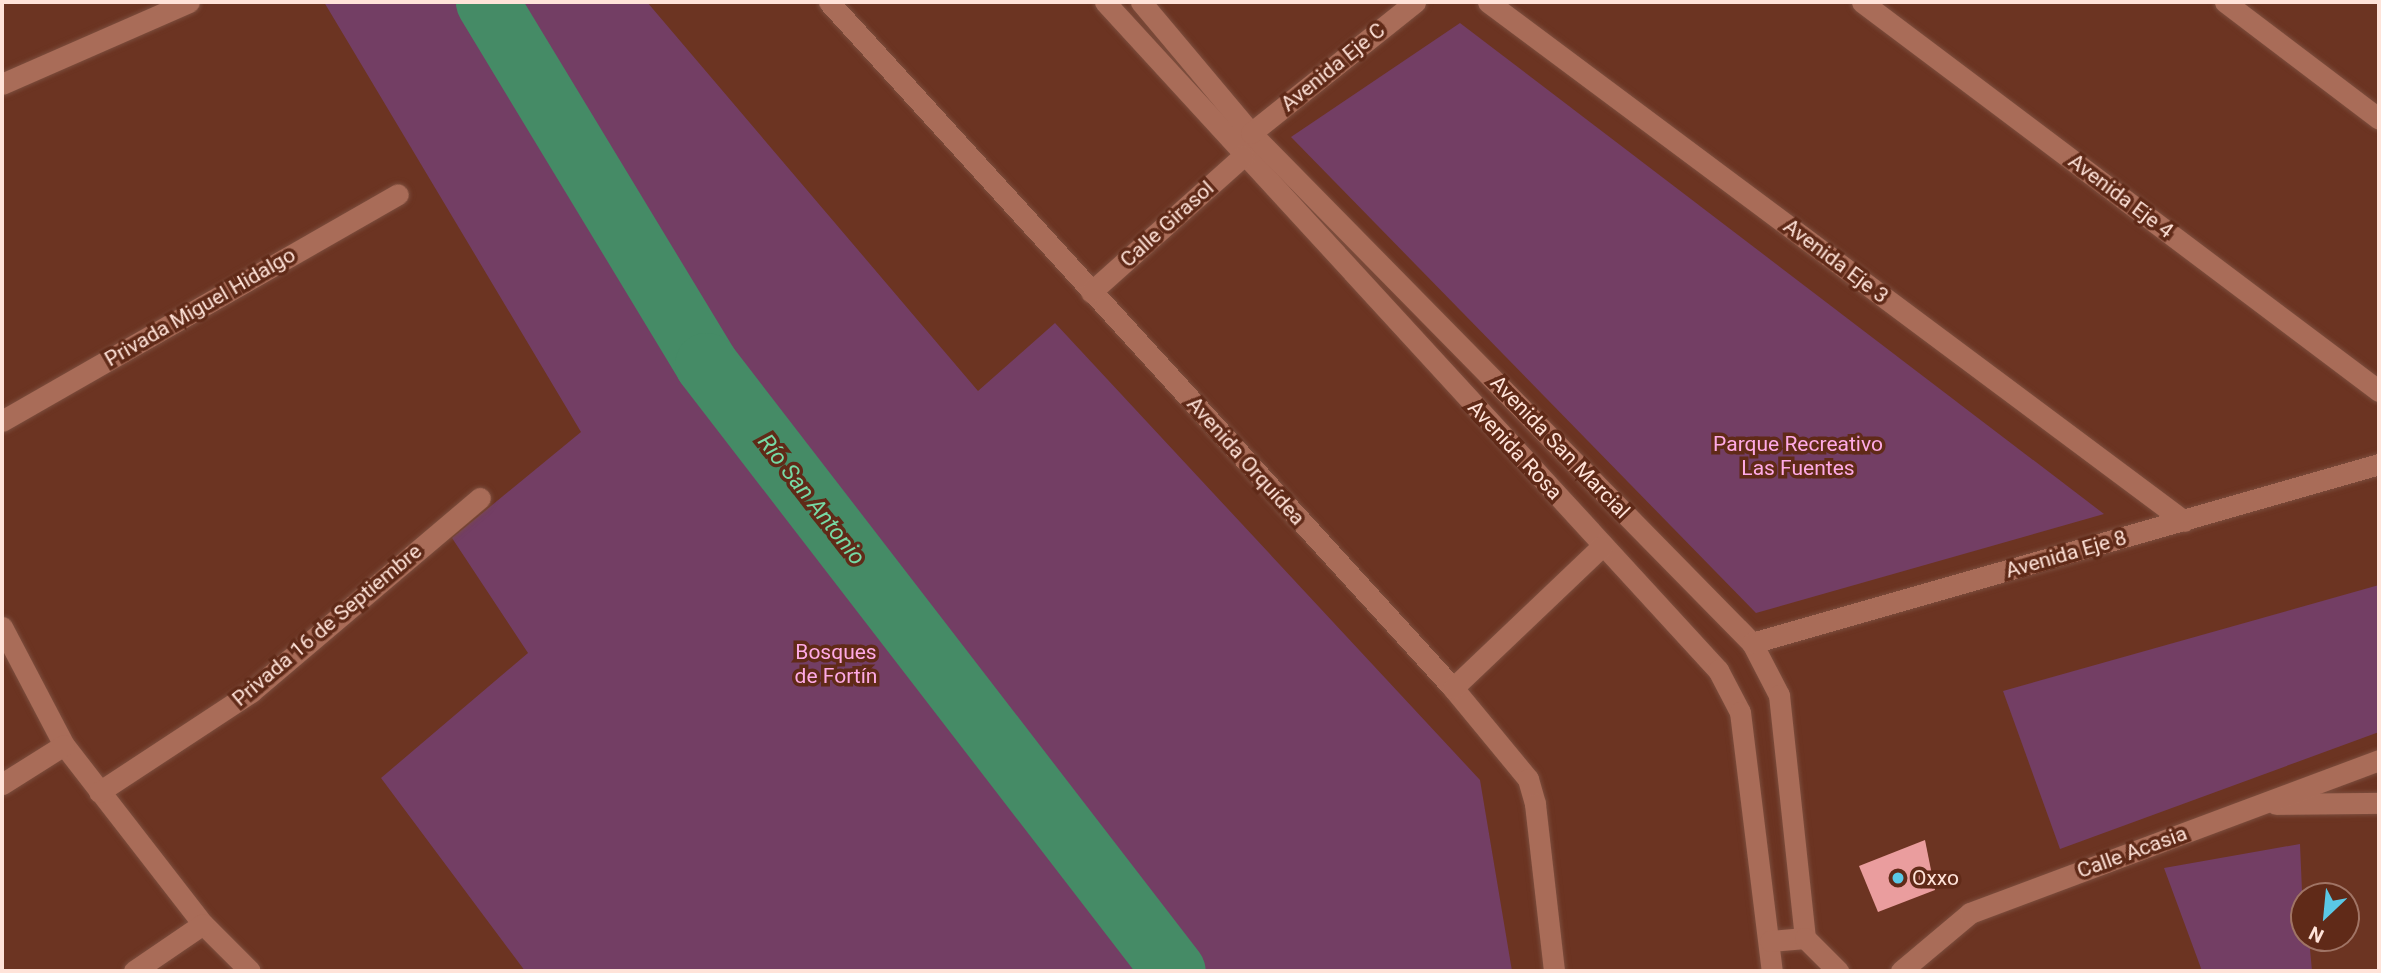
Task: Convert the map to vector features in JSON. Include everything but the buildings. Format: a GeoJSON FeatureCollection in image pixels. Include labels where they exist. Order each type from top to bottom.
{"type":"FeatureCollection","features":[{"type":"Feature","properties":{"kind":"street"},"geometry":{"type":"LineString","coordinates":[[2,84],[189,2]]}},
{"type":"Feature","properties":{"kind":"street","name":"Avenida Orquídea"},"geometry":{"type":"LineString","coordinates":[[830,2],[1453,688],[1528,779],[1535,804],[1554,971]]}},
{"type":"Feature","properties":{"kind":"street","name":"Avenida Rosa"},"geometry":{"type":"LineString","coordinates":[[1105,2],[1243,156],[1718,670],[1740,712],[1772,971]]}},
{"type":"Feature","properties":{"kind":"street","name":"Avenida San Marcial"},"geometry":{"type":"LineString","coordinates":[[1141,2],[1251,132],[1752,643],[1779,695],[1805,938]]}},
{"type":"Feature","properties":{"kind":"street","name":"Avenida Eje C"},"geometry":{"type":"LineString","coordinates":[[1251,132],[1415,2]]}},
{"type":"Feature","properties":{"kind":"street","name":"Avenida Eje 3"},"geometry":{"type":"LineString","coordinates":[[1488,2],[2184,521]]}},
{"type":"Feature","properties":{"kind":"street","name":"Avenida Eje 4"},"geometry":{"type":"LineString","coordinates":[[1862,2],[2379,391]]}},
{"type":"Feature","properties":{"kind":"street"},"geometry":{"type":"LineString","coordinates":[[2225,2],[2379,119]]}},
{"type":"Feature","properties":{"kind":"street","name":"Calle Girasol"},"geometry":{"type":"LineString","coordinates":[[1091,292],[1243,156]]}},
{"type":"Feature","properties":{"kind":"street","name":"Privada Miguel Hidalgo"},"geometry":{"type":"LineString","coordinates":[[2,421],[398,194]]}},
{"type":"Feature","properties":{"kind":"street","name":"Avenida Eje 8"},"geometry":{"type":"LineString","coordinates":[[1752,643],[2379,464]]}},
{"type":"Feature","properties":{"kind":"street","name":"Privada 16 de Septiembre"},"geometry":{"type":"LineString","coordinates":[[99,792],[251,692],[480,498]]}},
{"type":"Feature","properties":{"kind":"street"},"geometry":{"type":"LineString","coordinates":[[1453,688],[1603,545]]}},
{"type":"Feature","properties":{"kind":"street"},"geometry":{"type":"LineString","coordinates":[[2,627],[64,745],[203,924],[250,971]]}},
{"type":"Feature","properties":{"kind":"street"},"geometry":{"type":"LineString","coordinates":[[2,784],[64,745]]}},
{"type":"Feature","properties":{"kind":"street","name":"Calle Acasia"},"geometry":{"type":"LineString","coordinates":[[1901,971],[1970,913],[2379,760]]}},
{"type":"Feature","properties":{"kind":"street"},"geometry":{"type":"LineString","coordinates":[[2263,804],[2379,803]]}},
{"type":"Feature","properties":{"kind":"street"},"geometry":{"type":"LineString","coordinates":[[134,971],[203,924]]}},
{"type":"Feature","properties":{"kind":"street"},"geometry":{"type":"LineString","coordinates":[[1770,942],[1805,938],[1838,971]]}},
{"type":"Feature","properties":{"kind":"green space","name":"Bosques de Fortín"},"geometry":{"type":"Polygon","coordinates":[[[324,2],[647,2],[978,391],[1055,323],[1480,780],[1512,971],[525,971],[381,778],[528,653],[452,538],[581,432],[324,2]]]}},
{"type":"Feature","properties":{"kind":"green space","name":"Parque Recreativo Las Fuentes"},"geometry":{"type":"Polygon","coordinates":[[[1460,23],[2104,514],[1756,613],[1291,137],[1460,23]]]}},
{"type":"Feature","properties":{"kind":"green space"},"geometry":{"type":"Polygon","coordinates":[[[2379,585],[2379,732],[2060,849],[2003,691],[2379,585]]]}},
{"type":"Feature","properties":{"kind":"green space"},"geometry":{"type":"Polygon","coordinates":[[[2300,844],[2302,882],[2290,882],[2290,952],[2310,952],[2312,971],[2202,971],[2164,868],[2300,844]]]}},
{"type":"Feature","properties":{"kind":"waterway","name":"Río San Antonio"},"geometry":{"type":"LineString","coordinates":[[487,2],[706,364],[1174,971]]}},
{"type":"Feature","properties":{"kind":"place","name":"Oxxo"},"geometry":{"type":"Point","coordinates":[1898,878]}}]}
